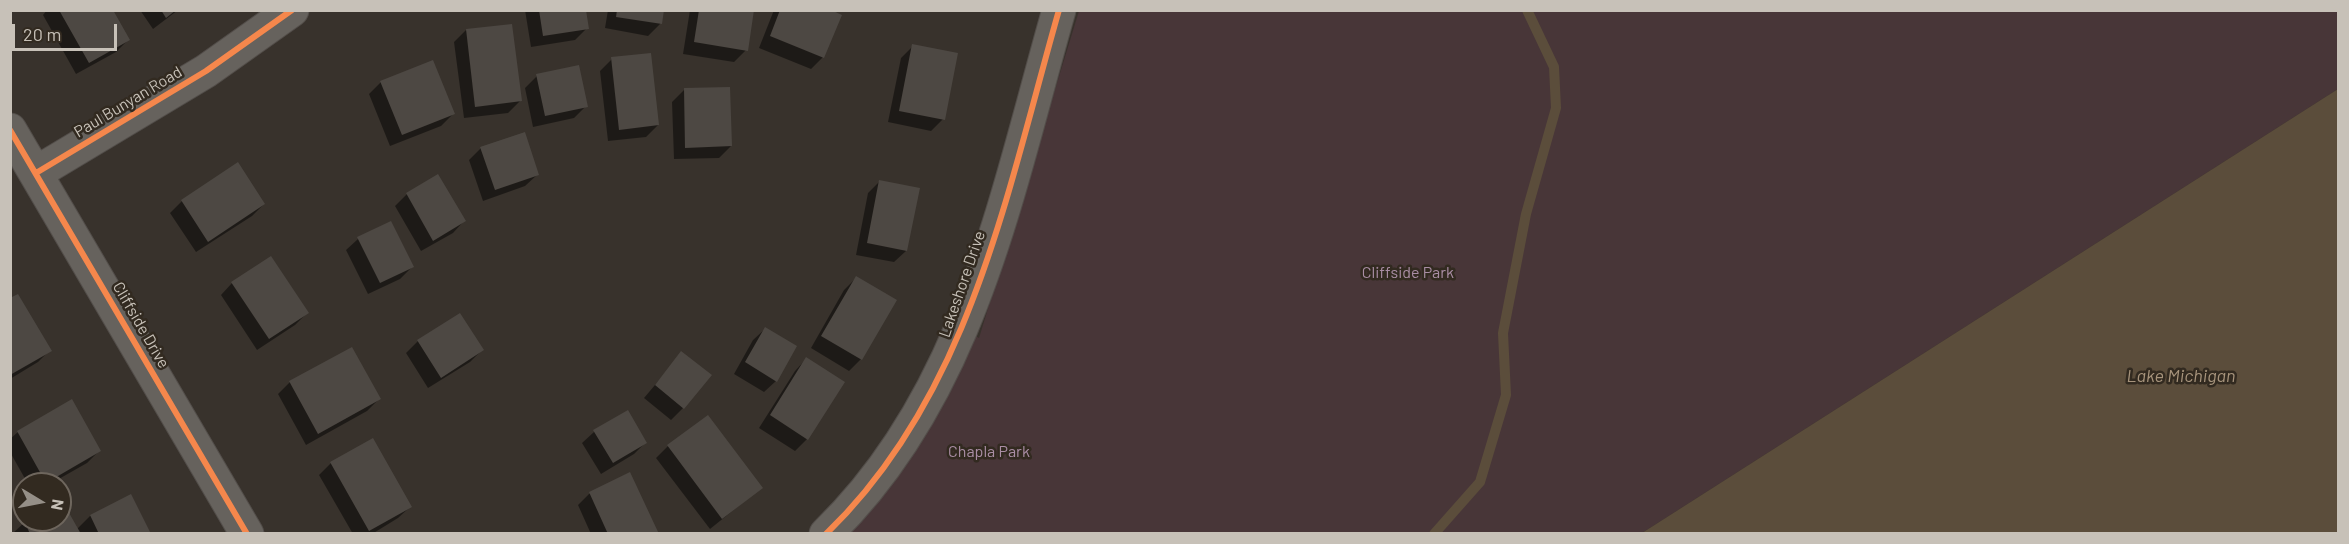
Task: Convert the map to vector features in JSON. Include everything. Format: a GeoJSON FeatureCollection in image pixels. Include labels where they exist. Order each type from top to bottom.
{"type":"FeatureCollection","features":[{"type":"Feature","properties":{"kind":"street","name":"Paul Bunyan Road"},"geometry":{"type":"LineString","coordinates":[[36,173],[206,71],[292,10]]}},
{"type":"Feature","properties":{"kind":"street","name":"Lakeshore Drive"},"geometry":{"type":"LineString","coordinates":[[826,534],[887,464],[928,402],[963,329],[987,259],[1059,10]]}},
{"type":"Feature","properties":{"kind":"street","name":"Cliffside Drive"},"geometry":{"type":"LineString","coordinates":[[10,130],[247,534]]}},
{"type":"Feature","properties":{"kind":"green space","name":"Cliffside Park"},"geometry":{"type":"Polygon","coordinates":[[[1079,11],[2338,11],[2338,89],[1642,533],[819,534],[963,329],[979,338],[1079,11]]]}},
{"type":"Feature","properties":{"kind":"water","name":"Lake Michigan"},"geometry":{"type":"Polygon","coordinates":[[[2338,89],[2338,533],[1642,533],[2338,89]]]}},
{"type":"Feature","properties":{"kind":"building"},"geometry":{"type":"Polygon","coordinates":[[[59,10],[113,10],[130,40],[89,63],[59,10]]]}},
{"type":"Feature","properties":{"kind":"building"},"geometry":{"type":"Polygon","coordinates":[[[161,10],[176,10],[166,18],[161,10]]]}},
{"type":"Feature","properties":{"kind":"building"},"geometry":{"type":"Polygon","coordinates":[[[539,10],[586,10],[589,29],[543,36],[539,10]]]}},
{"type":"Feature","properties":{"kind":"building"},"geometry":{"type":"Polygon","coordinates":[[[617,10],[664,10],[662,24],[616,17],[617,10]]]}},
{"type":"Feature","properties":{"kind":"building"},"geometry":{"type":"Polygon","coordinates":[[[699,10],[754,10],[748,51],[694,42],[699,10]]]}},
{"type":"Feature","properties":{"kind":"building"},"geometry":{"type":"Polygon","coordinates":[[[780,10],[831,10],[842,15],[824,58],[770,36],[780,10]]]}},
{"type":"Feature","properties":{"kind":"building"},"geometry":{"type":"Polygon","coordinates":[[[512,24],[522,101],[475,107],[466,29],[512,24]]]}},
{"type":"Feature","properties":{"kind":"building"},"geometry":{"type":"Polygon","coordinates":[[[912,44],[958,53],[945,120],[899,111],[912,44]]]}},
{"type":"Feature","properties":{"kind":"building"},"geometry":{"type":"Polygon","coordinates":[[[651,53],[659,125],[619,130],[611,57],[651,53]]]}},
{"type":"Feature","properties":{"kind":"building"},"geometry":{"type":"Polygon","coordinates":[[[433,60],[455,114],[402,135],[380,81],[433,60]]]}},
{"type":"Feature","properties":{"kind":"building"},"geometry":{"type":"Polygon","coordinates":[[[579,65],[588,107],[545,116],[536,74],[579,65]]]}},
{"type":"Feature","properties":{"kind":"building"},"geometry":{"type":"Polygon","coordinates":[[[730,87],[732,146],[685,148],[684,88],[730,87]]]}},
{"type":"Feature","properties":{"kind":"building"},"geometry":{"type":"Polygon","coordinates":[[[525,132],[539,175],[495,190],[480,147],[525,132]]]}},
{"type":"Feature","properties":{"kind":"building"},"geometry":{"type":"Polygon","coordinates":[[[238,162],[265,204],[208,242],[181,200],[238,162]]]}},
{"type":"Feature","properties":{"kind":"building"},"geometry":{"type":"Polygon","coordinates":[[[438,174],[466,221],[433,241],[406,193],[438,174]]]}},
{"type":"Feature","properties":{"kind":"building"},"geometry":{"type":"Polygon","coordinates":[[[879,180],[920,188],[907,251],[867,243],[879,180]]]}},
{"type":"Feature","properties":{"kind":"building"},"geometry":{"type":"Polygon","coordinates":[[[391,221],[414,267],[380,283],[357,237],[391,221]]]}},
{"type":"Feature","properties":{"kind":"building"},"geometry":{"type":"Polygon","coordinates":[[[271,256],[309,313],[269,339],[231,282],[271,256]]]}},
{"type":"Feature","properties":{"kind":"building"},"geometry":{"type":"Polygon","coordinates":[[[856,276],[897,300],[862,360],[821,336],[856,276]]]}},
{"type":"Feature","properties":{"kind":"building"},"geometry":{"type":"Polygon","coordinates":[[[18,294],[52,351],[10,375],[10,298],[18,294]]]}},
{"type":"Feature","properties":{"kind":"building"},"geometry":{"type":"Polygon","coordinates":[[[460,313],[484,350],[441,378],[417,340],[460,313]]]}},
{"type":"Feature","properties":{"kind":"building"},"geometry":{"type":"Polygon","coordinates":[[[765,327],[797,346],[777,382],[745,362],[765,327]]]}},
{"type":"Feature","properties":{"kind":"building"},"geometry":{"type":"Polygon","coordinates":[[[352,347],[381,399],[318,434],[289,381],[352,347]]]}},
{"type":"Feature","properties":{"kind":"building"},"geometry":{"type":"Polygon","coordinates":[[[681,351],[712,375],[684,409],[655,385],[681,351]]]}},
{"type":"Feature","properties":{"kind":"building"},"geometry":{"type":"Polygon","coordinates":[[[806,357],[845,382],[808,440],[770,415],[806,357]]]}},
{"type":"Feature","properties":{"kind":"building"},"geometry":{"type":"Polygon","coordinates":[[[72,399],[101,451],[65,472],[40,472],[17,431],[72,399]]]}},
{"type":"Feature","properties":{"kind":"building"},"geometry":{"type":"Polygon","coordinates":[[[628,410],[647,443],[613,463],[593,430],[628,410]]]}},
{"type":"Feature","properties":{"kind":"building"},"geometry":{"type":"Polygon","coordinates":[[[708,415],[763,488],[722,519],[667,445],[708,415]]]}},
{"type":"Feature","properties":{"kind":"building"},"geometry":{"type":"Polygon","coordinates":[[[373,438],[412,507],[369,531],[330,462],[373,438]]]}},
{"type":"Feature","properties":{"kind":"building"},"geometry":{"type":"Polygon","coordinates":[[[630,472],[659,534],[608,534],[589,492],[630,472]]]}},
{"type":"Feature","properties":{"kind":"building"},"geometry":{"type":"Polygon","coordinates":[[[131,494],[151,534],[99,534],[90,515],[131,494]]]}},
{"type":"Feature","properties":{"kind":"building"},"geometry":{"type":"Polygon","coordinates":[[[72,518],[81,534],[30,534],[29,532],[72,532],[72,518]]]}},
{"type":"Feature","properties":{"kind":"waterway"},"geometry":{"type":"LineString","coordinates":[[1434,534],[1480,482],[1506,395],[1503,333],[1526,214],[1556,108],[1554,67],[1527,10]]}},
{"type":"Feature","properties":{"kind":"cycle path"},"geometry":{"type":"LineString","coordinates":[[36,173],[206,71],[292,10]]}},
{"type":"Feature","properties":{"kind":"cycle path"},"geometry":{"type":"LineString","coordinates":[[826,534],[875,479],[916,420],[949,356],[977,289],[1000,220],[1059,10]]}},
{"type":"Feature","properties":{"kind":"cycle path"},"geometry":{"type":"LineString","coordinates":[[10,130],[247,534]]}},
{"type":"Feature","properties":{"kind":"park label","name":"Chapla Park"},"geometry":{"type":"Point","coordinates":[989,452]}}]}
